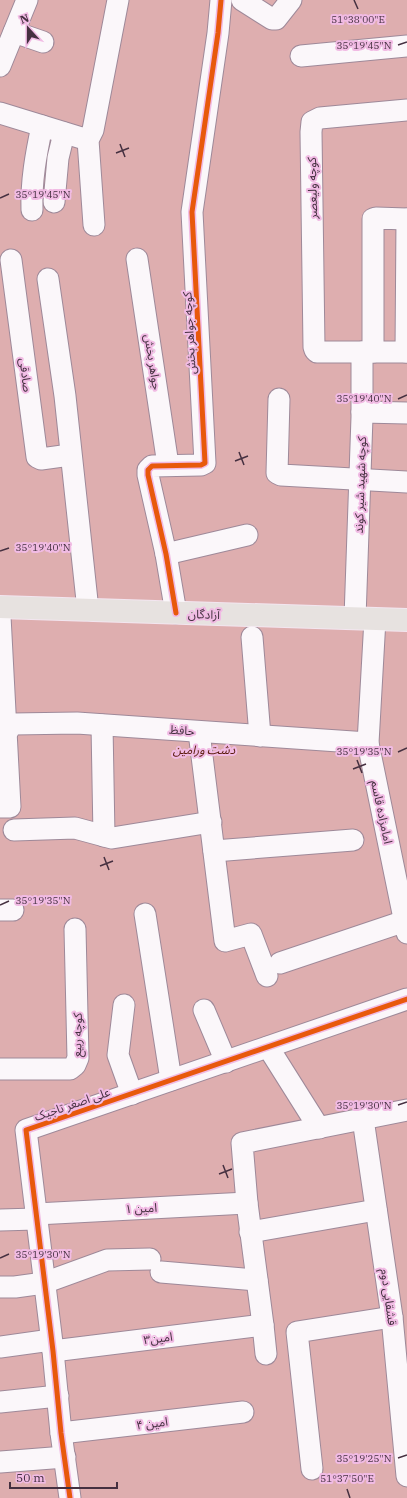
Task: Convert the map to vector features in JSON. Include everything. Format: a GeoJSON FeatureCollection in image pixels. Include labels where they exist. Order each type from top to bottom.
{"type":"FeatureCollection","features":[{"type":"Feature","properties":{"kind":"main road","name":"آزادگان"},"geometry":{"type":"LineString","coordinates":[[0,607],[407,620]]}},
{"type":"Feature","properties":{"kind":"street"},"geometry":{"type":"LineString","coordinates":[[0,66],[27,0]]}},
{"type":"Feature","properties":{"kind":"street"},"geometry":{"type":"LineString","coordinates":[[94,226],[88,140],[93,130],[118,0]]}},
{"type":"Feature","properties":{"kind":"street","name":"کوچه جواهر بخش"},"geometry":{"type":"LineString","coordinates":[[176,613],[166,554],[148,470],[152,466],[201,465],[205,463],[192,212],[218,33],[221,0]]}},
{"type":"Feature","properties":{"kind":"street"},"geometry":{"type":"LineString","coordinates":[[242,0],[272,19],[276,19],[291,0]]}},
{"type":"Feature","properties":{"kind":"street"},"geometry":{"type":"LineString","coordinates":[[14,32],[43,42]]}},
{"type":"Feature","properties":{"kind":"street"},"geometry":{"type":"LineString","coordinates":[[301,56],[407,46]]}},
{"type":"Feature","properties":{"kind":"street","name":"کوچه ولیعصر"},"geometry":{"type":"LineString","coordinates":[[367,352],[318,352],[314,347],[312,122],[320,118],[407,110]]}},
{"type":"Feature","properties":{"kind":"street"},"geometry":{"type":"LineString","coordinates":[[0,113],[88,140]]}},
{"type":"Feature","properties":{"kind":"street"},"geometry":{"type":"LineString","coordinates":[[32,210],[35,159],[42,126]]}},
{"type":"Feature","properties":{"kind":"street"},"geometry":{"type":"LineString","coordinates":[[54,202],[58,158],[64,133]]}},
{"type":"Feature","properties":{"kind":"street","name":"کوچه شهید شیر کوند"},"geometry":{"type":"LineString","coordinates":[[365,618],[360,480],[362,412],[367,352],[373,219],[407,219]]}},
{"type":"Feature","properties":{"kind":"street"},"geometry":{"type":"LineString","coordinates":[[367,352],[406,352],[407,219]]}},
{"type":"Feature","properties":{"kind":"street","name":"جواهر بخش"},"geometry":{"type":"LineString","coordinates":[[137,258],[168,465]]}},
{"type":"Feature","properties":{"kind":"street","name":"صادقی"},"geometry":{"type":"LineString","coordinates":[[11,260],[37,457],[41,459],[70,454]]}},
{"type":"Feature","properties":{"kind":"street"},"geometry":{"type":"LineString","coordinates":[[48,279],[65,396],[70,454],[88,610]]}},
{"type":"Feature","properties":{"kind":"street"},"geometry":{"type":"LineString","coordinates":[[279,399],[277,473],[281,475],[407,482]]}},
{"type":"Feature","properties":{"kind":"street"},"geometry":{"type":"LineString","coordinates":[[362,412],[407,413]]}},
{"type":"Feature","properties":{"kind":"street"},"geometry":{"type":"LineString","coordinates":[[166,554],[247,535]]}},
{"type":"Feature","properties":{"kind":"street"},"geometry":{"type":"LineString","coordinates":[[0,616],[3,733],[10,807],[0,807]]}},
{"type":"Feature","properties":{"kind":"street","name":"امامزاده قاسم"},"geometry":{"type":"LineString","coordinates":[[365,618],[368,743],[406,927]]}},
{"type":"Feature","properties":{"kind":"street"},"geometry":{"type":"LineString","coordinates":[[252,637],[260,736]]}},
{"type":"Feature","properties":{"kind":"street","name":"حافظ"},"geometry":{"type":"LineString","coordinates":[[3,733],[12,724],[77,723],[368,743]]}},
{"type":"Feature","properties":{"kind":"street"},"geometry":{"type":"LineString","coordinates":[[102,725],[104,836]]}},
{"type":"Feature","properties":{"kind":"street"},"geometry":{"type":"LineString","coordinates":[[199,732],[226,941],[251,934],[273,970],[406,927]]}},
{"type":"Feature","properties":{"kind":"street"},"geometry":{"type":"LineString","coordinates":[[14,830],[75,828],[112,838],[211,822]]}},
{"type":"Feature","properties":{"kind":"street"},"geometry":{"type":"LineString","coordinates":[[214,852],[353,840]]}},
{"type":"Feature","properties":{"kind":"street"},"geometry":{"type":"LineString","coordinates":[[145,914],[170,1080]]}},
{"type":"Feature","properties":{"kind":"street","name":"کوچه ربیع"},"geometry":{"type":"LineString","coordinates":[[0,1069],[70,1069],[75,1065],[78,1058],[75,929]]}},
{"type":"Feature","properties":{"kind":"street","name":"علی اصغر تاجیک"},"geometry":{"type":"LineString","coordinates":[[70,1498],[61,1433],[58,1396],[26,1130],[407,999]]}},
{"type":"Feature","properties":{"kind":"street"},"geometry":{"type":"LineString","coordinates":[[124,1005],[118,1055],[132,1094]]}},
{"type":"Feature","properties":{"kind":"street"},"geometry":{"type":"LineString","coordinates":[[204,1010],[226,1062]]}},
{"type":"Feature","properties":{"kind":"street"},"geometry":{"type":"LineString","coordinates":[[268,1047],[319,1128]]}},
{"type":"Feature","properties":{"kind":"street"},"geometry":{"type":"LineString","coordinates":[[266,1354],[264,1325],[250,1232],[242,1143],[407,1110]]}},
{"type":"Feature","properties":{"kind":"street","name":"قشقایی دوم"},"geometry":{"type":"LineString","coordinates":[[363,1119],[392,1317],[407,1476]]}},
{"type":"Feature","properties":{"kind":"street","name":"امین ۱"},"geometry":{"type":"LineString","coordinates":[[0,1220],[247,1203]]}},
{"type":"Feature","properties":{"kind":"street"},"geometry":{"type":"LineString","coordinates":[[250,1232],[376,1210]]}},
{"type":"Feature","properties":{"kind":"street"},"geometry":{"type":"LineString","coordinates":[[0,1287],[15,1287],[44,1283],[108,1260],[257,1280]]}},
{"type":"Feature","properties":{"kind":"street"},"geometry":{"type":"LineString","coordinates":[[312,1469],[296,1332],[392,1317]]}},
{"type":"Feature","properties":{"kind":"street","name":"امین۳"},"geometry":{"type":"LineString","coordinates":[[0,1347],[52,1346],[264,1325]]}},
{"type":"Feature","properties":{"kind":"street"},"geometry":{"type":"LineString","coordinates":[[0,1402],[58,1396]]}},
{"type":"Feature","properties":{"kind":"street","name":"امین ۴"},"geometry":{"type":"LineString","coordinates":[[61,1433],[243,1412]]}},
{"type":"Feature","properties":{"kind":"street"},"geometry":{"type":"LineString","coordinates":[[0,1462],[65,1457]]}},
{"type":"Feature","properties":{"kind":"green space","name":"دشت ورامین"},"geometry":{"type":"Polygon","coordinates":[[[0,0],[407,0],[407,1498],[0,1498],[0,0]]]}},
{"type":"Feature","properties":{"kind":"cycle path"},"geometry":{"type":"LineString","coordinates":[[176,613],[166,554],[148,470],[152,466],[201,465],[205,463],[192,212],[218,33],[221,0]]}},
{"type":"Feature","properties":{"kind":"cycle path"},"geometry":{"type":"LineString","coordinates":[[70,1498],[61,1433],[53,1351],[26,1130],[407,999]]}}]}
